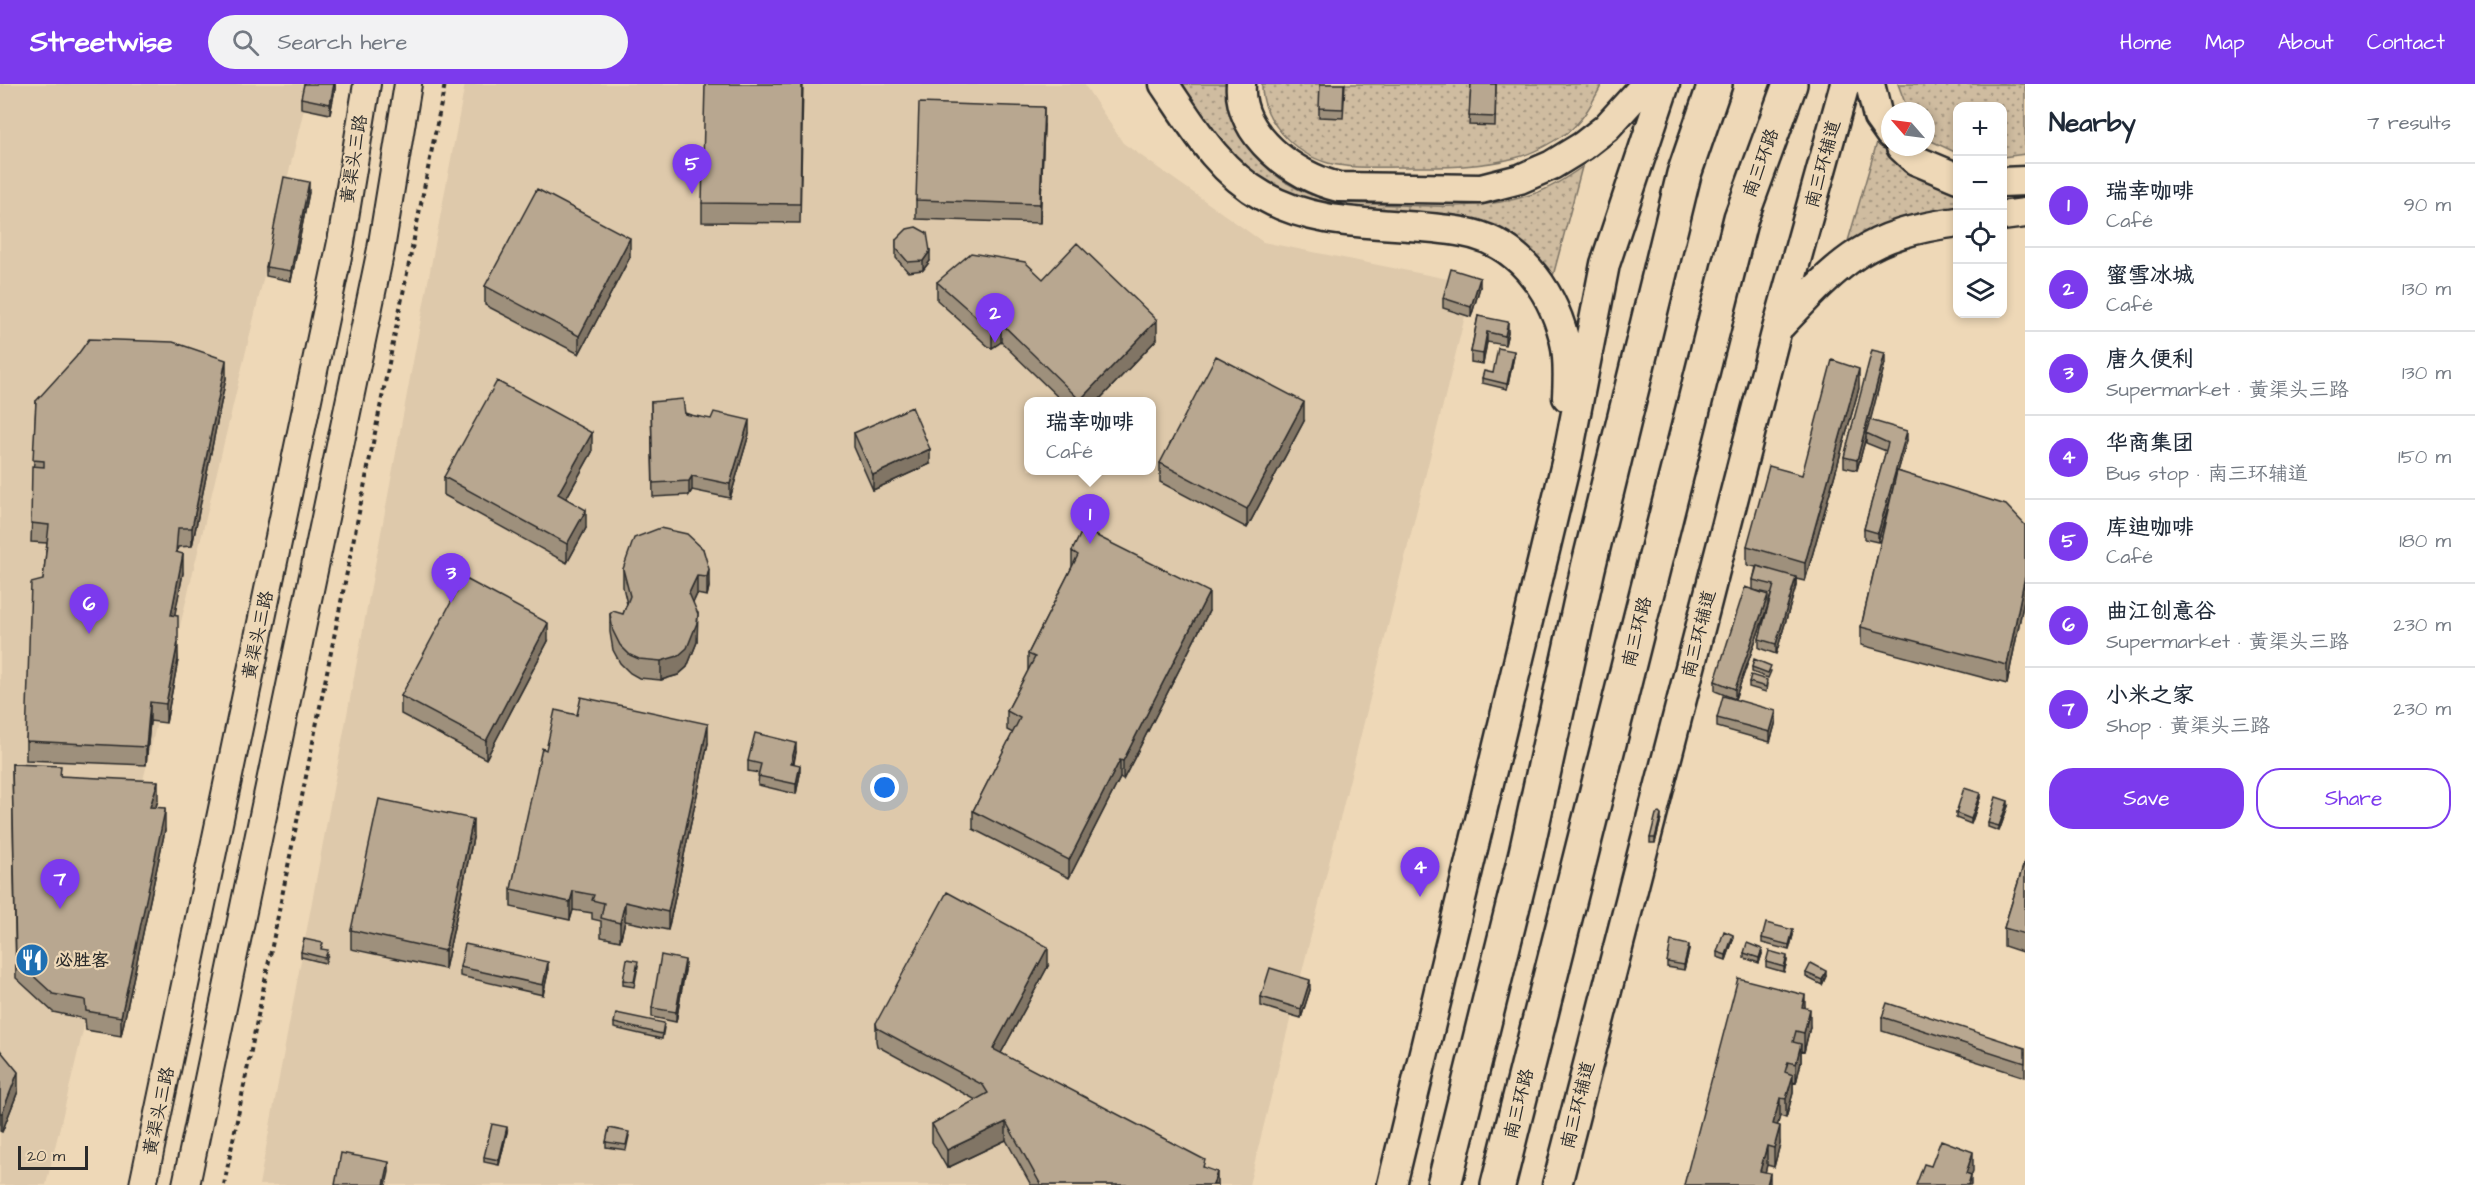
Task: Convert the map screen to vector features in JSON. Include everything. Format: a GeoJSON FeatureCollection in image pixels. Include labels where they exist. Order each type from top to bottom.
{"type":"FeatureCollection","features":[{"type":"Feature","properties":{"kind":"highway"},"geometry":{"type":"LineString","coordinates":[[1444,1185],[1526,853],[1588,568],[1682,186],[1715,84]]}},
{"type":"Feature","properties":{"kind":"highway","name":"南三环路"},"geometry":{"type":"LineString","coordinates":[[1498,1185],[1741,218],[1790,84]]}},
{"type":"Feature","properties":{"kind":"main road"},"geometry":{"type":"LineString","coordinates":[[1164,84],[1218,161],[1262,196],[1294,210],[1324,219],[1465,232],[1490,241],[1517,257],[1539,279],[1565,340],[1567,459]]}},
{"type":"Feature","properties":{"kind":"main road"},"geometry":{"type":"LineString","coordinates":[[1241,84],[1248,115],[1260,139],[1276,156],[1317,182],[1339,187],[1481,189],[1520,179],[1552,165],[1583,146],[1606,128],[1646,84]]}},
{"type":"Feature","properties":{"kind":"main road"},"geometry":{"type":"LineString","coordinates":[[1392,1185],[1567,459],[1605,264],[1665,84]]}},
{"type":"Feature","properties":{"kind":"main road","name":"南三环辅道"},"geometry":{"type":"LineString","coordinates":[[1557,1185],[1777,329],[1845,84]]}},
{"type":"Feature","properties":{"kind":"main road"},"geometry":{"type":"LineString","coordinates":[[1870,84],[1881,121]]}},
{"type":"Feature","properties":{"kind":"main road"},"geometry":{"type":"LineString","coordinates":[[1911,156],[1953,176]]}},
{"type":"Feature","properties":{"kind":"main road"},"geometry":{"type":"LineString","coordinates":[[2007,182],[2025,181]]}},
{"type":"Feature","properties":{"kind":"main road"},"geometry":{"type":"LineString","coordinates":[[2007,215],[2025,213]]}},
{"type":"Feature","properties":{"kind":"main road"},"geometry":{"type":"LineString","coordinates":[[1777,329],[1830,273],[1863,249],[1893,234],[1916,227],[1953,223]]}},
{"type":"Feature","properties":{"kind":"street","name":"黄渠头三路"},"geometry":{"type":"LineString","coordinates":[[143,1185],[341,242],[367,84]]}},
{"type":"Feature","properties":{"kind":"street"},"geometry":{"type":"LineString","coordinates":[[186,1185],[381,249],[408,84]]}},
{"type":"Feature","properties":{"kind":"path"},"geometry":{"type":"LineString","coordinates":[[224,1185],[445,84]]}},
{"type":"Feature","properties":{"kind":"shaded area"},"geometry":{"type":"Polygon","coordinates":[[[0,84],[310,84],[46,1185],[0,1185],[0,84]]]}},
{"type":"Feature","properties":{"kind":"shaded area"},"geometry":{"type":"Polygon","coordinates":[[[465,84],[1084,84],[1123,143],[1263,242],[1473,284],[1249,1185],[259,1185],[465,84]]]}},
{"type":"Feature","properties":{"kind":"shaded area"},"geometry":{"type":"Polygon","coordinates":[[[1179,84],[1228,84],[1237,127],[1248,146],[1262,163],[1278,177],[1297,188],[1318,197],[1340,202],[1465,206],[1498,202],[1544,190],[1582,167],[1553,276],[1525,245],[1479,222],[1431,214],[1341,210],[1270,188],[1224,149],[1179,84]]]}},
{"type":"Feature","properties":{"kind":"shaded area"},"geometry":{"type":"Polygon","coordinates":[[[1262,84],[1602,84],[1588,110],[1574,127],[1549,144],[1522,156],[1473,165],[1374,167],[1328,163],[1292,144],[1282,134],[1267,110],[1262,84]]]}},
{"type":"Feature","properties":{"kind":"shaded area"},"geometry":{"type":"Polygon","coordinates":[[[1898,84],[2025,84],[2025,154],[2007,156],[2007,102],[1953,102],[1953,151],[1935,143],[1935,102],[1905,102],[1898,84]]]}},
{"type":"Feature","properties":{"kind":"shaded area"},"geometry":{"type":"Polygon","coordinates":[[[1878,139],[1881,143],[1881,156],[1891,156],[1912,174],[1953,192],[1953,211],[1900,220],[1848,241],[1878,139]]]}},
{"type":"Feature","properties":{"kind":"building"},"geometry":{"type":"Polygon","coordinates":[[[304,84],[334,84],[330,104],[301,98],[304,84]]]}},
{"type":"Feature","properties":{"kind":"building"},"geometry":{"type":"Polygon","coordinates":[[[705,84],[802,84],[800,204],[702,203],[705,84]]]}},
{"type":"Feature","properties":{"kind":"building"},"geometry":{"type":"Polygon","coordinates":[[[1320,84],[1344,84],[1343,109],[1319,108],[1320,84]]]}},
{"type":"Feature","properties":{"kind":"building"},"geometry":{"type":"Polygon","coordinates":[[[1471,84],[1496,84],[1495,117],[1469,116],[1471,84]]]}},
{"type":"Feature","properties":{"kind":"building"},"geometry":{"type":"Polygon","coordinates":[[[919,103],[1044,107],[1040,204],[916,200],[919,103]]]}},
{"type":"Feature","properties":{"kind":"building"},"geometry":{"type":"Polygon","coordinates":[[[284,177],[309,182],[291,271],[266,267],[284,177]]]}},
{"type":"Feature","properties":{"kind":"building"},"geometry":{"type":"Polygon","coordinates":[[[537,189],[630,238],[579,336],[485,286],[537,189]]]}},
{"type":"Feature","properties":{"kind":"building"},"geometry":{"type":"Polygon","coordinates":[[[916,227],[927,233],[930,251],[923,261],[908,262],[896,248],[896,240],[907,229],[916,227]]]}},
{"type":"Feature","properties":{"kind":"building"},"geometry":{"type":"Polygon","coordinates":[[[1077,243],[1157,320],[1083,397],[1077,397],[1001,323],[992,330],[937,282],[971,253],[1025,262],[1043,279],[1077,243]]]}},
{"type":"Feature","properties":{"kind":"building"},"geometry":{"type":"Polygon","coordinates":[[[1451,269],[1480,278],[1471,307],[1443,298],[1451,269]]]}},
{"type":"Feature","properties":{"kind":"building"},"geometry":{"type":"Polygon","coordinates":[[[1478,316],[1508,322],[1505,336],[1487,332],[1483,354],[1471,352],[1478,316]]]}},
{"type":"Feature","properties":{"kind":"building"},"geometry":{"type":"Polygon","coordinates":[[[89,339],[173,342],[226,360],[192,528],[178,528],[176,552],[183,554],[171,615],[178,616],[178,642],[166,704],[150,702],[146,747],[26,741],[31,583],[43,580],[49,525],[31,523],[32,466],[44,467],[44,461],[33,460],[36,401],[76,357],[89,339]]]}},
{"type":"Feature","properties":{"kind":"building"},"geometry":{"type":"Polygon","coordinates":[[[1498,348],[1514,351],[1507,384],[1482,378],[1484,371],[1493,373],[1498,348]]]}},
{"type":"Feature","properties":{"kind":"building"},"geometry":{"type":"Polygon","coordinates":[[[1872,350],[1885,353],[1857,460],[1844,457],[1872,350]]]}},
{"type":"Feature","properties":{"kind":"building"},"geometry":{"type":"Polygon","coordinates":[[[1216,356],[1304,402],[1247,509],[1160,463],[1216,356]]]}},
{"type":"Feature","properties":{"kind":"building"},"geometry":{"type":"Polygon","coordinates":[[[1832,360],[1859,369],[1805,563],[1747,546],[1769,466],[1802,475],[1832,360]]]}},
{"type":"Feature","properties":{"kind":"building"},"geometry":{"type":"Polygon","coordinates":[[[497,381],[592,433],[558,494],[586,510],[567,544],[444,477],[497,381]]]}},
{"type":"Feature","properties":{"kind":"building"},"geometry":{"type":"Polygon","coordinates":[[[683,399],[685,414],[711,419],[714,412],[749,420],[730,484],[692,476],[689,481],[653,483],[651,402],[683,399]]]}},
{"type":"Feature","properties":{"kind":"building"},"geometry":{"type":"Polygon","coordinates":[[[912,407],[930,449],[873,475],[854,433],[912,407]]]}},
{"type":"Feature","properties":{"kind":"building"},"geometry":{"type":"Polygon","coordinates":[[[1870,420],[1907,431],[1878,533],[1864,529],[1888,443],[1866,433],[1870,420]]]}},
{"type":"Feature","properties":{"kind":"building"},"geometry":{"type":"Polygon","coordinates":[[[1897,471],[2006,505],[2025,525],[2025,576],[2007,665],[1861,627],[1897,471]]]}},
{"type":"Feature","properties":{"kind":"building"},"geometry":{"type":"Polygon","coordinates":[[[660,528],[687,534],[703,549],[709,569],[707,577],[697,576],[689,593],[698,614],[697,623],[687,648],[678,656],[661,661],[639,659],[630,655],[620,645],[613,631],[610,614],[613,611],[623,614],[630,596],[623,569],[634,538],[660,528]]]}},
{"type":"Feature","properties":{"kind":"building"},"geometry":{"type":"Polygon","coordinates":[[[1083,529],[1209,592],[1123,761],[1120,760],[1069,860],[973,811],[1020,718],[1007,711],[1035,657],[1028,654],[1078,555],[1072,551],[1083,529]]]}},
{"type":"Feature","properties":{"kind":"building"},"geometry":{"type":"Polygon","coordinates":[[[1757,566],[1796,577],[1776,644],[1759,639],[1774,585],[1753,580],[1757,566]]]}},
{"type":"Feature","properties":{"kind":"building"},"geometry":{"type":"Polygon","coordinates":[[[464,578],[548,623],[486,741],[401,696],[464,578]]]}},
{"type":"Feature","properties":{"kind":"building"},"geometry":{"type":"Polygon","coordinates":[[[1745,587],[1768,595],[1735,689],[1715,681],[1745,587]]]}},
{"type":"Feature","properties":{"kind":"building"},"geometry":{"type":"Polygon","coordinates":[[[1754,659],[1771,666],[1768,673],[1752,667],[1754,659]]]}},
{"type":"Feature","properties":{"kind":"building"},"geometry":{"type":"Polygon","coordinates":[[[1751,675],[1767,680],[1766,687],[1749,682],[1751,675]]]}},
{"type":"Feature","properties":{"kind":"building"},"geometry":{"type":"Polygon","coordinates":[[[1723,696],[1776,711],[1770,732],[1717,718],[1723,696]]]}},
{"type":"Feature","properties":{"kind":"building"},"geometry":{"type":"Polygon","coordinates":[[[581,697],[708,724],[668,912],[625,902],[620,923],[601,918],[604,903],[592,900],[594,895],[573,891],[570,902],[511,889],[542,748],[546,750],[555,710],[577,715],[581,697]]]}},
{"type":"Feature","properties":{"kind":"building"},"geometry":{"type":"Polygon","coordinates":[[[755,733],[796,743],[791,763],[800,765],[796,784],[758,776],[761,764],[748,761],[755,733]]]}},
{"type":"Feature","properties":{"kind":"building"},"geometry":{"type":"Polygon","coordinates":[[[12,764],[61,766],[60,776],[158,781],[150,807],[165,808],[165,811],[121,1017],[86,1011],[85,1000],[53,994],[16,960],[12,764]]]}},
{"type":"Feature","properties":{"kind":"building"},"geometry":{"type":"Polygon","coordinates":[[[1964,788],[1980,793],[1971,819],[1956,813],[1964,788]]]}},
{"type":"Feature","properties":{"kind":"building"},"geometry":{"type":"Polygon","coordinates":[[[1996,797],[2008,801],[1999,826],[1988,823],[1996,797]]]}},
{"type":"Feature","properties":{"kind":"building"},"geometry":{"type":"Polygon","coordinates":[[[379,799],[473,819],[445,951],[351,930],[379,799]]]}},
{"type":"Feature","properties":{"kind":"building"},"geometry":{"type":"Polygon","coordinates":[[[1656,814],[1661,815],[1655,838],[1650,838],[1656,814]]]}},
{"type":"Feature","properties":{"kind":"building"},"geometry":{"type":"Polygon","coordinates":[[[2025,860],[2025,934],[2004,928],[2025,860]]]}},
{"type":"Feature","properties":{"kind":"building"},"geometry":{"type":"Polygon","coordinates":[[[947,892],[1048,947],[993,1049],[1205,1160],[1203,1167],[1217,1172],[1213,1185],[1041,1185],[1006,1122],[947,1150],[932,1124],[988,1093],[983,1085],[877,1028],[876,1023],[947,892]]]}},
{"type":"Feature","properties":{"kind":"building"},"geometry":{"type":"Polygon","coordinates":[[[1766,923],[1793,930],[1789,945],[1762,938],[1766,923]]]}},
{"type":"Feature","properties":{"kind":"building"},"geometry":{"type":"Polygon","coordinates":[[[1724,931],[1733,935],[1726,955],[1717,952],[1724,931]]]}},
{"type":"Feature","properties":{"kind":"building"},"geometry":{"type":"Polygon","coordinates":[[[304,939],[323,943],[321,949],[328,950],[325,958],[301,952],[304,939]]]}},
{"type":"Feature","properties":{"kind":"building"},"geometry":{"type":"Polygon","coordinates":[[[1671,941],[1689,945],[1684,965],[1667,962],[1671,941]]]}},
{"type":"Feature","properties":{"kind":"building"},"geometry":{"type":"Polygon","coordinates":[[[1747,943],[1762,949],[1759,958],[1744,953],[1747,943]]]}},
{"type":"Feature","properties":{"kind":"building"},"geometry":{"type":"Polygon","coordinates":[[[465,944],[548,962],[543,985],[460,967],[465,944]]]}},
{"type":"Feature","properties":{"kind":"building"},"geometry":{"type":"Polygon","coordinates":[[[1769,951],[1787,956],[1784,967],[1766,962],[1769,951]]]}},
{"type":"Feature","properties":{"kind":"building"},"geometry":{"type":"Polygon","coordinates":[[[661,955],[685,960],[676,1012],[652,1008],[661,955]]]}},
{"type":"Feature","properties":{"kind":"building"},"geometry":{"type":"Polygon","coordinates":[[[627,959],[638,961],[634,982],[623,980],[627,959]]]}},
{"type":"Feature","properties":{"kind":"building"},"geometry":{"type":"Polygon","coordinates":[[[1811,963],[1826,971],[1822,980],[1806,973],[1811,963]]]}},
{"type":"Feature","properties":{"kind":"building"},"geometry":{"type":"Polygon","coordinates":[[[1270,968],[1310,980],[1301,1009],[1261,997],[1270,968]]]}},
{"type":"Feature","properties":{"kind":"building"},"geometry":{"type":"Polygon","coordinates":[[[1738,978],[1805,995],[1802,1007],[1810,1009],[1804,1033],[1796,1031],[1793,1042],[1801,1044],[1796,1064],[1788,1062],[1785,1072],[1793,1075],[1786,1099],[1780,1098],[1773,1124],[1780,1126],[1774,1148],[1767,1146],[1760,1171],[1770,1173],[1767,1185],[1684,1185],[1738,978]]]}},
{"type":"Feature","properties":{"kind":"building"},"geometry":{"type":"Polygon","coordinates":[[[1887,1003],[2025,1048],[2025,1063],[1882,1017],[1887,1003]]]}},
{"type":"Feature","properties":{"kind":"building"},"geometry":{"type":"Polygon","coordinates":[[[616,1013],[664,1023],[662,1034],[614,1023],[616,1013]]]}},
{"type":"Feature","properties":{"kind":"building"},"geometry":{"type":"Polygon","coordinates":[[[0,1050],[18,1072],[2,1113],[0,1113],[0,1050]]]}},
{"type":"Feature","properties":{"kind":"building"},"geometry":{"type":"Polygon","coordinates":[[[492,1124],[507,1127],[499,1160],[484,1157],[492,1124]]]}},
{"type":"Feature","properties":{"kind":"building"},"geometry":{"type":"Polygon","coordinates":[[[609,1128],[629,1132],[626,1145],[606,1142],[609,1128]]]}},
{"type":"Feature","properties":{"kind":"building"},"geometry":{"type":"Polygon","coordinates":[[[1941,1140],[1973,1152],[1966,1173],[1971,1175],[1968,1185],[1916,1185],[1924,1164],[1931,1166],[1941,1140]]]}},
{"type":"Feature","properties":{"kind":"building"},"geometry":{"type":"Polygon","coordinates":[[[341,1153],[389,1162],[384,1185],[335,1185],[341,1153]]]}},
{"type":"Feature","properties":{"kind":"place","name":"库迪咖啡"},"geometry":{"type":"Point","coordinates":[692,194]}},
{"type":"Feature","properties":{"kind":"place","name":"蜜雪冰城"},"geometry":{"type":"Point","coordinates":[995,343]}},
{"type":"Feature","properties":{"kind":"place","name":"瑞幸咖啡"},"geometry":{"type":"Point","coordinates":[1090,544]}},
{"type":"Feature","properties":{"kind":"place","name":"唐久便利"},"geometry":{"type":"Point","coordinates":[451,603]}},
{"type":"Feature","properties":{"kind":"place","name":"曲江创意谷"},"geometry":{"type":"Point","coordinates":[89,634]}},
{"type":"Feature","properties":{"kind":"place","name":"华商集团"},"geometry":{"type":"Point","coordinates":[1420,897]}},
{"type":"Feature","properties":{"kind":"place","name":"小米之家"},"geometry":{"type":"Point","coordinates":[60,909]}},
{"type":"Feature","properties":{"kind":"place","name":"必胜客"},"geometry":{"type":"Point","coordinates":[32,960]}}]}
